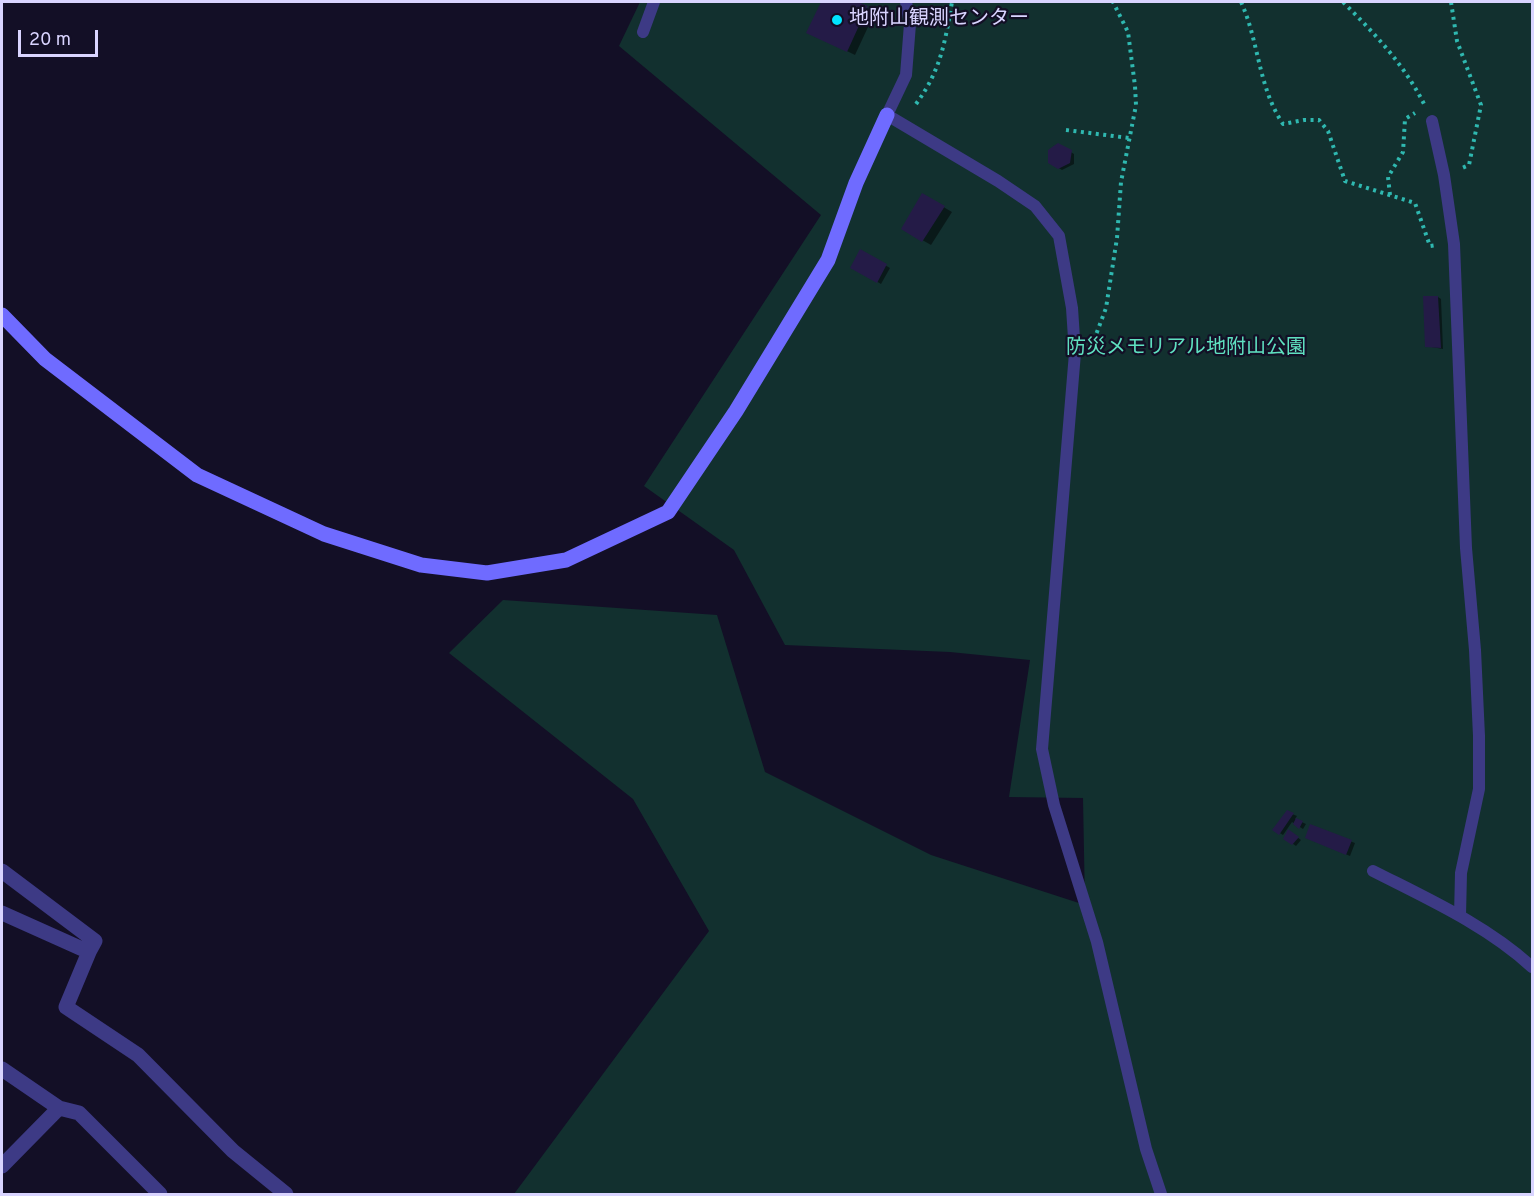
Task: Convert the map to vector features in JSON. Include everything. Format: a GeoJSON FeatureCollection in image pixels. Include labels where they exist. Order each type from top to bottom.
{"type":"FeatureCollection","features":[{"type":"Feature","properties":{"kind":"street"},"geometry":{"type":"LineString","coordinates":[[2,315],[45,358],[197,475],[324,534],[421,565],[487,573],[566,560],[668,512],[736,411],[828,260],[856,183],[887,115]]}},
{"type":"Feature","properties":{"kind":"street"},"geometry":{"type":"LineString","coordinates":[[2,871],[95,942],[66,1007],[138,1055],[233,1151],[286,1194]]}},
{"type":"Feature","properties":{"kind":"street"},"geometry":{"type":"LineString","coordinates":[[2,913],[89,952]]}},
{"type":"Feature","properties":{"kind":"street"},"geometry":{"type":"LineString","coordinates":[[2,1069],[59,1108],[79,1113],[160,1194]]}},
{"type":"Feature","properties":{"kind":"street"},"geometry":{"type":"LineString","coordinates":[[2,1166],[59,1108]]}},
{"type":"Feature","properties":{"kind":"lane"},"geometry":{"type":"LineString","coordinates":[[643,32],[654,2]]}},
{"type":"Feature","properties":{"kind":"lane"},"geometry":{"type":"LineString","coordinates":[[906,2],[910,24],[906,75],[887,115],[998,180],[1035,206],[1059,236],[1072,308],[1075,353],[1042,749],[1054,806],[1097,942],[1146,1149],[1161,1194]]}},
{"type":"Feature","properties":{"kind":"lane"},"geometry":{"type":"LineString","coordinates":[[1432,121],[1444,175],[1454,244],[1466,548],[1475,650],[1479,736],[1479,789],[1461,873],[1460,915]]}},
{"type":"Feature","properties":{"kind":"lane"},"geometry":{"type":"LineString","coordinates":[[1373,871],[1460,915],[1517,953],[1533,967]]}},
{"type":"Feature","properties":{"kind":"path"},"geometry":{"type":"LineString","coordinates":[[902,123],[924,93],[942,56],[952,2]]}},
{"type":"Feature","properties":{"kind":"path"},"geometry":{"type":"LineString","coordinates":[[1075,353],[1089,352],[1106,308],[1117,238],[1121,182],[1136,105],[1128,32],[1113,2]]}},
{"type":"Feature","properties":{"kind":"path"},"geometry":{"type":"LineString","coordinates":[[1241,2],[1248,17],[1264,83],[1274,110],[1284,124],[1319,120],[1328,131],[1345,181],[1415,203],[1430,246],[1454,244]]}},
{"type":"Feature","properties":{"kind":"path"},"geometry":{"type":"LineString","coordinates":[[1343,2],[1375,33],[1412,80],[1432,121]]}},
{"type":"Feature","properties":{"kind":"path"},"geometry":{"type":"LineString","coordinates":[[1444,175],[1469,165],[1481,105],[1457,41],[1451,2]]}},
{"type":"Feature","properties":{"kind":"path"},"geometry":{"type":"LineString","coordinates":[[1390,195],[1388,177],[1403,152],[1405,118],[1425,106]]}},
{"type":"Feature","properties":{"kind":"path"},"geometry":{"type":"LineString","coordinates":[[1066,130],[1129,138]]}},
{"type":"Feature","properties":{"kind":"green space","name":"防災メモリアル地附山公園"},"geometry":{"type":"Polygon","coordinates":[[[640,2],[1532,2],[1532,1194],[514,1194],[709,931],[633,799],[449,653],[503,600],[717,615],[765,772],[931,855],[1085,905],[1083,798],[1009,797],[1030,660],[950,652],[785,645],[734,550],[644,486],[821,215],[619,46],[640,2]]]}},
{"type":"Feature","properties":{"kind":"building","name":"地附山観測センター"},"geometry":{"type":"Polygon","coordinates":[[[821,2],[858,2],[868,6],[847,52],[806,33],[821,2]]]}},
{"type":"Feature","properties":{"kind":"building"},"geometry":{"type":"Polygon","coordinates":[[[1058,143],[1072,150],[1070,163],[1058,169],[1048,163],[1048,150],[1058,143]]]}},
{"type":"Feature","properties":{"kind":"building"},"geometry":{"type":"Polygon","coordinates":[[[922,193],[945,206],[922,242],[901,229],[922,193]]]}},
{"type":"Feature","properties":{"kind":"building"},"geometry":{"type":"Polygon","coordinates":[[[860,249],[887,264],[877,283],[850,268],[860,249]]]}},
{"type":"Feature","properties":{"kind":"building"},"geometry":{"type":"Polygon","coordinates":[[[1423,296],[1438,296],[1441,348],[1425,347],[1423,296]]]}},
{"type":"Feature","properties":{"kind":"building"},"geometry":{"type":"Polygon","coordinates":[[[1287,810],[1294,813],[1279,835],[1272,830],[1287,810]]]}},
{"type":"Feature","properties":{"kind":"building"},"geometry":{"type":"Polygon","coordinates":[[[1296,818],[1303,821],[1299,829],[1293,824],[1296,818]]]}},
{"type":"Feature","properties":{"kind":"building"},"geometry":{"type":"Polygon","coordinates":[[[1310,824],[1352,840],[1346,855],[1305,838],[1310,824]]]}},
{"type":"Feature","properties":{"kind":"building"},"geometry":{"type":"Polygon","coordinates":[[[1288,829],[1299,837],[1292,845],[1283,839],[1288,829]]]}},
{"type":"Feature","properties":{"kind":"place","name":"地附山観測センター"},"geometry":{"type":"Point","coordinates":[837,20]}}]}
